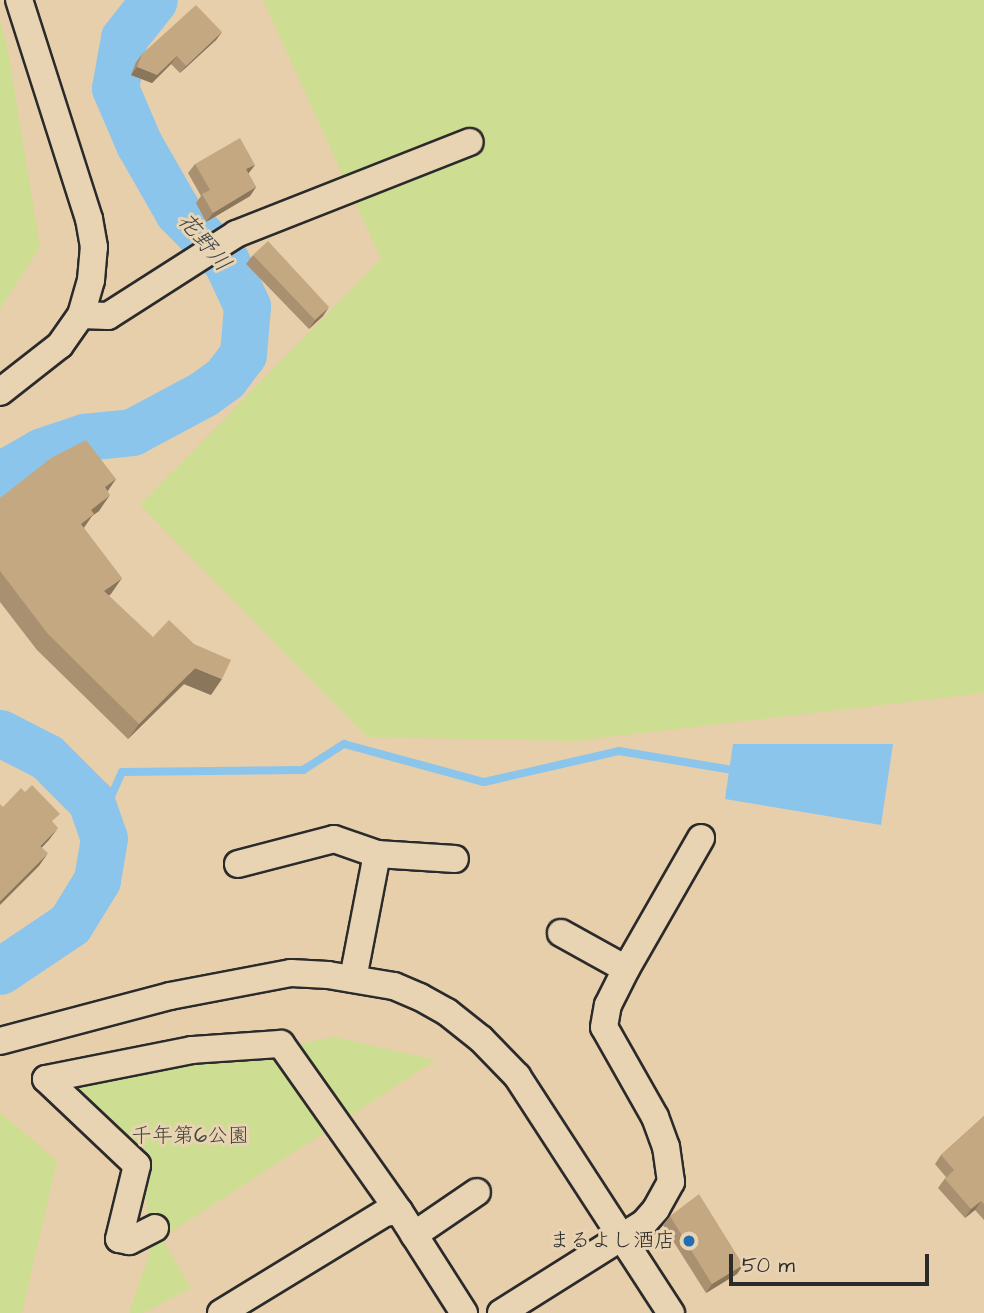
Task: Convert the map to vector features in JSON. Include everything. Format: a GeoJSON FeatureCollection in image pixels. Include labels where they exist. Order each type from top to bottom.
{"type":"FeatureCollection","features":[{"type":"Feature","properties":{"kind":"street"},"geometry":{"type":"LineString","coordinates":[[0,392],[60,345],[81,315],[91,280],[92,238],[19,0]]}},
{"type":"Feature","properties":{"kind":"street"},"geometry":{"type":"LineString","coordinates":[[81,315],[108,316],[236,234],[470,142]]}},
{"type":"Feature","properties":{"kind":"street"},"geometry":{"type":"LineString","coordinates":[[501,1313],[644,1223],[656,1209],[671,1182],[666,1147],[655,1117],[604,1027],[608,1005],[626,969],[701,838]]}},
{"type":"Feature","properties":{"kind":"street"},"geometry":{"type":"LineString","coordinates":[[238,864],[334,839],[377,855],[455,859]]}},
{"type":"Feature","properties":{"kind":"street"},"geometry":{"type":"LineString","coordinates":[[353,979],[377,855]]}},
{"type":"Feature","properties":{"kind":"street"},"geometry":{"type":"LineString","coordinates":[[561,933],[626,969]]}},
{"type":"Feature","properties":{"kind":"street"},"geometry":{"type":"LineString","coordinates":[[0,1041],[170,996],[291,973],[394,986],[447,1012],[481,1039],[517,1076],[671,1313]]}},
{"type":"Feature","properties":{"kind":"street"},"geometry":{"type":"LineString","coordinates":[[155,1228],[129,1241],[119,1239],[137,1165],[46,1079],[192,1050],[281,1044],[399,1211],[464,1313]]}},
{"type":"Feature","properties":{"kind":"street"},"geometry":{"type":"LineString","coordinates":[[414,1235],[477,1192]]}},
{"type":"Feature","properties":{"kind":"street"},"geometry":{"type":"LineString","coordinates":[[221,1313],[385,1213],[399,1211]]}},
{"type":"Feature","properties":{"kind":"green space"},"geometry":{"type":"Polygon","coordinates":[[[263,0],[984,0],[984,693],[575,741],[367,737],[140,505],[381,259],[263,0]]]}},
{"type":"Feature","properties":{"kind":"green space"},"geometry":{"type":"Polygon","coordinates":[[[0,20],[8,50],[40,247],[0,309],[0,20]]]}},
{"type":"Feature","properties":{"kind":"green space","name":"千年第6公園"},"geometry":{"type":"Polygon","coordinates":[[[334,1037],[436,1060],[162,1238],[191,1288],[143,1313],[129,1313],[150,1252],[146,1195],[71,1088],[334,1037]]]}},
{"type":"Feature","properties":{"kind":"green space"},"geometry":{"type":"Polygon","coordinates":[[[0,1112],[57,1161],[22,1313],[0,1313],[0,1112]]]}},
{"type":"Feature","properties":{"kind":"water"},"geometry":{"type":"Polygon","coordinates":[[[733,744],[893,744],[881,825],[725,799],[733,744]]]}},
{"type":"Feature","properties":{"kind":"building"},"geometry":{"type":"Polygon","coordinates":[[[196,5],[222,32],[186,66],[177,56],[157,75],[137,67],[142,54],[196,5]]]}},
{"type":"Feature","properties":{"kind":"building"},"geometry":{"type":"Polygon","coordinates":[[[240,138],[255,165],[246,169],[256,187],[213,213],[202,194],[210,190],[195,164],[240,138]]]}},
{"type":"Feature","properties":{"kind":"building"},"geometry":{"type":"Polygon","coordinates":[[[268,241],[329,307],[315,320],[253,255],[268,241]]]}},
{"type":"Feature","properties":{"kind":"building"},"geometry":{"type":"Polygon","coordinates":[[[86,440],[116,479],[105,487],[110,495],[91,510],[94,514],[81,524],[122,578],[104,591],[153,637],[169,620],[194,644],[231,660],[222,679],[195,668],[139,724],[48,634],[0,571],[0,498],[51,458],[86,440]]]}},
{"type":"Feature","properties":{"kind":"building"},"geometry":{"type":"Polygon","coordinates":[[[32,785],[60,814],[52,821],[58,828],[40,846],[48,853],[0,901],[0,804],[3,807],[21,788],[25,792],[32,785]]]}},
{"type":"Feature","properties":{"kind":"building"},"geometry":{"type":"Polygon","coordinates":[[[984,1116],[984,1204],[981,1201],[971,1209],[945,1179],[954,1170],[941,1155],[984,1116]]]}},
{"type":"Feature","properties":{"kind":"building"},"geometry":{"type":"Polygon","coordinates":[[[699,1194],[743,1265],[712,1284],[670,1216],[699,1194]]]}},
{"type":"Feature","properties":{"kind":"waterway","name":"花野川"},"geometry":{"type":"LineString","coordinates":[[0,475],[42,451],[84,437],[132,432],[203,394],[225,378],[243,354],[247,306],[226,261],[178,212],[139,144],[115,88],[124,38],[154,0]]}},
{"type":"Feature","properties":{"kind":"waterway","name":"花野川"},"geometry":{"type":"LineString","coordinates":[[0,733],[47,757],[91,801],[104,838],[97,880],[70,924],[0,971]]}},
{"type":"Feature","properties":{"kind":"waterway"},"geometry":{"type":"LineString","coordinates":[[99,823],[122,772],[303,770],[344,744],[484,782],[619,751],[738,771]]}},
{"type":"Feature","properties":{"kind":"place","name":"まるよし酒店"},"geometry":{"type":"Point","coordinates":[689,1241]}}]}
